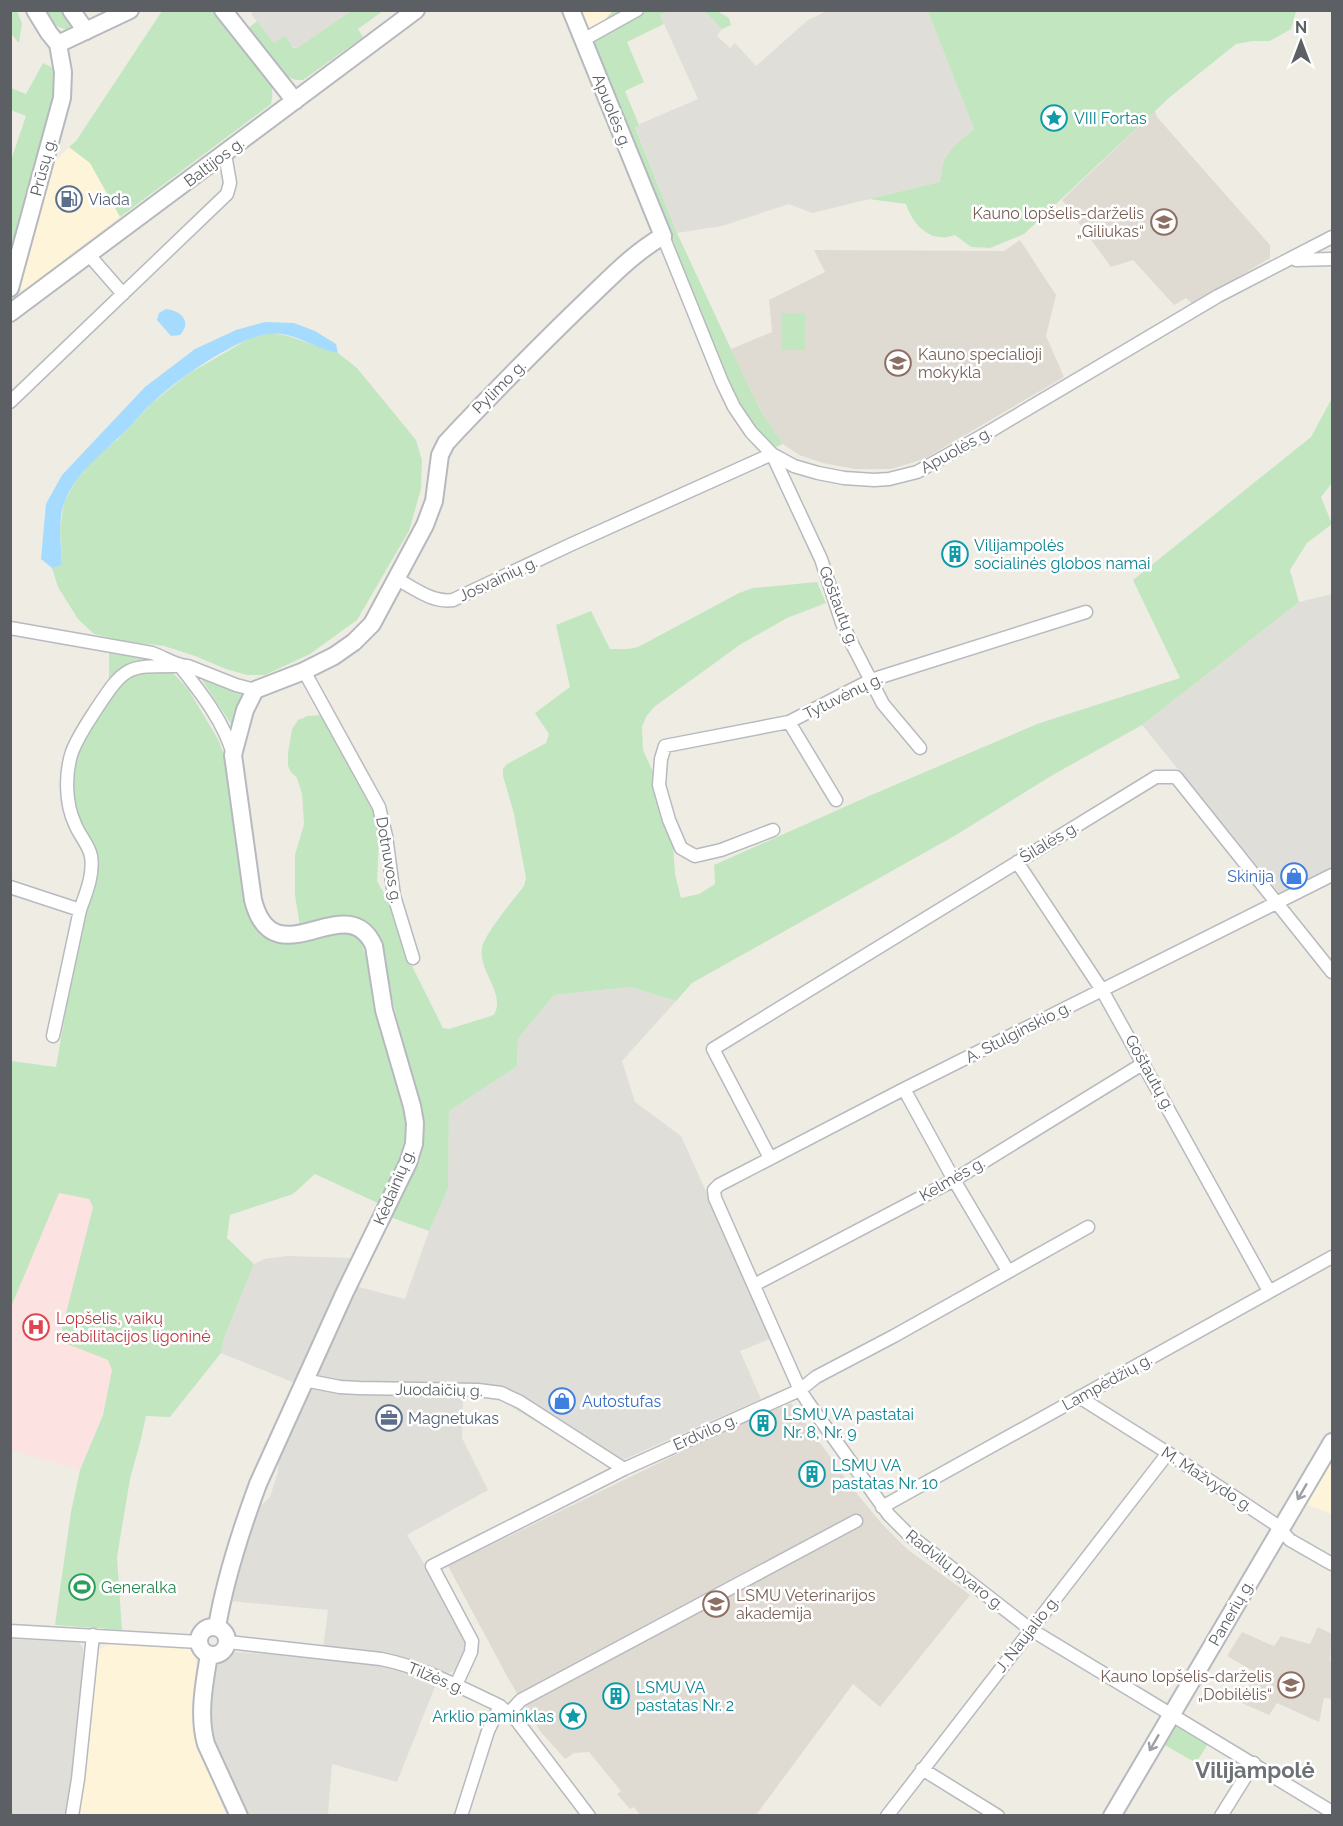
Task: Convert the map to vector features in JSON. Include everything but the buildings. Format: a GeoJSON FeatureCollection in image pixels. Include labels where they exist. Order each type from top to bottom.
{"type":"FeatureCollection","features":[{"type":"Feature","properties":{"kind":"main road","name":"Prūsų g."},"geometry":{"type":"LineString","coordinates":[[10,288],[62,98],[63,72],[58,44],[35,10]]}},
{"type":"Feature","properties":{"kind":"main road"},"geometry":{"type":"LineString","coordinates":[[71,10],[86,31]]}},
{"type":"Feature","properties":{"kind":"main road"},"geometry":{"type":"LineString","coordinates":[[58,44],[130,10]]}},
{"type":"Feature","properties":{"kind":"main road"},"geometry":{"type":"LineString","coordinates":[[223,10],[294,101]]}},
{"type":"Feature","properties":{"kind":"main road","name":"Baltijos g."},"geometry":{"type":"LineString","coordinates":[[10,313],[416,10]]}},
{"type":"Feature","properties":{"kind":"main road","name":"Apuolės g."},"geometry":{"type":"LineString","coordinates":[[571,10],[663,236]]}},
{"type":"Feature","properties":{"kind":"main road","name":"Pylimo g."},"geometry":{"type":"LineString","coordinates":[[397,579],[430,511],[436,489],[439,460],[446,443],[581,305],[648,245],[663,236]]}},
{"type":"Feature","properties":{"kind":"main road"},"geometry":{"type":"LineString","coordinates":[[233,755],[245,710],[255,690],[304,671],[334,656],[364,634],[397,579]]}},
{"type":"Feature","properties":{"kind":"main road","name":"Kėdainių g."},"geometry":{"type":"LineString","coordinates":[[218,1627],[247,1513],[269,1457],[304,1380],[408,1163],[414,1144],[415,1123],[384,1010],[374,946],[370,938],[355,926],[346,924],[297,934],[279,934],[267,928],[260,921],[253,900],[233,755]]}},
{"type":"Feature","properties":{"kind":"main road","name":"Panerių g."},"geometry":{"type":"LineString","coordinates":[[1112,1815],[1332,1442]]}},
{"type":"Feature","properties":{"kind":"main road"},"geometry":{"type":"LineString","coordinates":[[204,1648],[219,1654],[228,1642],[225,1633],[218,1627],[206,1628],[202,1631],[204,1648],[203,1732],[239,1815]]}},
{"type":"Feature","properties":{"kind":"street"},"geometry":{"type":"LineString","coordinates":[[583,40],[638,10]]}},
{"type":"Feature","properties":{"kind":"street"},"geometry":{"type":"LineString","coordinates":[[10,402],[226,194],[230,183],[225,154]]}},
{"type":"Feature","properties":{"kind":"street","name":"Apuolės g."},"geometry":{"type":"LineString","coordinates":[[663,236],[718,372],[734,407],[751,432],[772,454],[802,468],[861,480],[889,479],[916,472],[987,433],[1218,297],[1332,237]]}},
{"type":"Feature","properties":{"kind":"street"},"geometry":{"type":"LineString","coordinates":[[89,255],[123,294]]}},
{"type":"Feature","properties":{"kind":"street"},"geometry":{"type":"LineString","coordinates":[[1291,260],[1332,259]]}},
{"type":"Feature","properties":{"kind":"street","name":"Josvainių g."},"geometry":{"type":"LineString","coordinates":[[397,579],[432,598],[441,601],[453,600],[772,454]]}},
{"type":"Feature","properties":{"kind":"street","name":"Goštautų g."},"geometry":{"type":"LineString","coordinates":[[772,454],[821,559],[842,623],[883,704],[920,748]]}},
{"type":"Feature","properties":{"kind":"street","name":"Tytuvėnų g."},"geometry":{"type":"LineString","coordinates":[[773,830],[721,850],[695,856],[681,848],[669,820],[659,785],[661,759],[665,746],[789,722],[871,680],[1086,612]]}},
{"type":"Feature","properties":{"kind":"street"},"geometry":{"type":"LineString","coordinates":[[10,628],[152,653],[166,658],[180,666],[219,719],[233,755]]}},
{"type":"Feature","properties":{"kind":"street"},"geometry":{"type":"LineString","coordinates":[[53,1036],[80,910],[90,881],[91,855],[70,810],[68,776],[72,751],[79,737],[114,682],[132,669],[144,666],[188,666],[255,690]]}},
{"type":"Feature","properties":{"kind":"street","name":"Dotnuvos g."},"geometry":{"type":"LineString","coordinates":[[304,671],[379,807],[386,836],[394,896],[413,957]]}},
{"type":"Feature","properties":{"kind":"street"},"geometry":{"type":"LineString","coordinates":[[789,722],[837,800]]}},
{"type":"Feature","properties":{"kind":"street","name":"Šilalės g."},"geometry":{"type":"LineString","coordinates":[[770,1158],[713,1049],[1156,777],[1176,777],[1332,972]]}},
{"type":"Feature","properties":{"kind":"street","name":"Goštautų g."},"geometry":{"type":"LineString","coordinates":[[1017,862],[1102,990],[1269,1291]]}},
{"type":"Feature","properties":{"kind":"street","name":"A. Stulginskio g."},"geometry":{"type":"LineString","coordinates":[[715,1198],[714,1190],[718,1185],[904,1089],[1332,875]]}},
{"type":"Feature","properties":{"kind":"street"},"geometry":{"type":"LineString","coordinates":[[10,887],[80,910]]}},
{"type":"Feature","properties":{"kind":"street","name":"Kelmės g."},"geometry":{"type":"LineString","coordinates":[[754,1285],[954,1180],[1144,1063]]}},
{"type":"Feature","properties":{"kind":"street"},"geometry":{"type":"LineString","coordinates":[[904,1089],[1008,1271]]}},
{"type":"Feature","properties":{"kind":"street","name":"Radvilų Dvaro g."},"geometry":{"type":"LineString","coordinates":[[715,1198],[800,1390],[882,1507],[908,1534],[1030,1629],[1332,1812]]}},
{"type":"Feature","properties":{"kind":"street","name":"Erdvilo g."},"geometry":{"type":"LineString","coordinates":[[456,1685],[471,1652],[472,1641],[432,1566],[624,1468],[800,1390],[816,1377],[1088,1227]]}},
{"type":"Feature","properties":{"kind":"street","name":"Lampėdžių g."},"geometry":{"type":"LineString","coordinates":[[882,1507],[1332,1257]]}},
{"type":"Feature","properties":{"kind":"street","name":"Juodaičių g."},"geometry":{"type":"LineString","coordinates":[[304,1380],[339,1387],[478,1390],[501,1393],[520,1402],[624,1468]]}},
{"type":"Feature","properties":{"kind":"street","name":"M. Mažvydo g."},"geometry":{"type":"LineString","coordinates":[[1079,1397],[1275,1524],[1290,1540],[1332,1564]]}},
{"type":"Feature","properties":{"kind":"street","name":"J. Naujalio g."},"geometry":{"type":"LineString","coordinates":[[887,1815],[1168,1453]]}},
{"type":"Feature","properties":{"kind":"street"},"geometry":{"type":"LineString","coordinates":[[461,1815],[488,1731],[505,1710],[855,1521]]}},
{"type":"Feature","properties":{"kind":"street"},"geometry":{"type":"LineString","coordinates":[[10,1631],[93,1635],[204,1648]]}},
{"type":"Feature","properties":{"kind":"street"},"geometry":{"type":"LineString","coordinates":[[72,1815],[93,1635]]}},
{"type":"Feature","properties":{"kind":"street","name":"Tilžės g."},"geometry":{"type":"LineString","coordinates":[[228,1642],[381,1659],[424,1671],[456,1685],[505,1710],[517,1720],[589,1815]]}},
{"type":"Feature","properties":{"kind":"street"},"geometry":{"type":"LineString","coordinates":[[1221,1815],[1254,1763]]}},
{"type":"Feature","properties":{"kind":"street"},"geometry":{"type":"LineString","coordinates":[[922,1769],[998,1815]]}},
{"type":"Feature","properties":{"kind":"shaded area"},"geometry":{"type":"Polygon","coordinates":[[[256,10],[351,11],[297,48],[274,43],[251,14],[256,10]]]}},
{"type":"Feature","properties":{"kind":"shaded area"},"geometry":{"type":"Polygon","coordinates":[[[928,10],[974,129],[954,146],[940,182],[812,213],[789,204],[722,226],[677,233],[635,126],[698,99],[660,15],[668,11],[704,11],[722,29],[717,36],[730,48],[735,43],[756,66],[808,20],[827,11],[928,10]]]}},
{"type":"Feature","properties":{"kind":"shaded area"},"geometry":{"type":"Polygon","coordinates":[[[578,11],[613,11],[600,25],[590,31],[578,11]]]}},
{"type":"Feature","properties":{"kind":"shaded area","name":"Kauno lopšelis-darželis „Giliukas“"},"geometry":{"type":"Polygon","coordinates":[[[1155,111],[1157,117],[1270,245],[1270,258],[1193,304],[1186,298],[1174,305],[1133,260],[1111,267],[1062,200],[1155,111]]]}},
{"type":"Feature","properties":{"kind":"shaded area"},"geometry":{"type":"Polygon","coordinates":[[[69,147],[90,163],[120,217],[24,290],[20,289],[18,286],[51,166],[69,147]]]}},
{"type":"Feature","properties":{"kind":"shaded area","name":"Kauno specialioji mokykla"},"geometry":{"type":"Polygon","coordinates":[[[1020,240],[1056,295],[1046,336],[1064,377],[924,459],[891,469],[855,469],[823,463],[799,455],[783,444],[762,413],[731,349],[772,332],[769,300],[825,272],[814,250],[1004,251],[1020,240]]]}},
{"type":"Feature","properties":{"kind":"shaded area"},"geometry":{"type":"Polygon","coordinates":[[[1332,594],[1332,868],[1280,894],[1142,725],[1299,602],[1332,594]]]}},
{"type":"Feature","properties":{"kind":"shaded area"},"geometry":{"type":"Polygon","coordinates":[[[631,987],[676,1001],[622,1061],[635,1102],[681,1136],[772,1338],[740,1351],[761,1399],[609,1466],[495,1397],[463,1396],[462,1438],[488,1490],[407,1535],[467,1642],[467,1648],[459,1667],[452,1672],[446,1673],[413,1660],[323,1648],[328,1610],[230,1601],[257,1509],[270,1497],[278,1472],[279,1457],[355,1286],[405,1299],[429,1231],[448,1189],[449,1111],[517,1066],[518,1039],[554,995],[631,987]]]}},
{"type":"Feature","properties":{"kind":"shaded area","name":"Lopšelis, vaikų reabilitacijos ligoninė"},"geometry":{"type":"Polygon","coordinates":[[[59,1192],[89,1199],[93,1207],[66,1343],[108,1360],[112,1370],[103,1415],[80,1470],[11,1450],[11,1307],[59,1192]]]}},
{"type":"Feature","properties":{"kind":"shaded area"},"geometry":{"type":"Polygon","coordinates":[[[287,1256],[354,1258],[295,1383],[221,1353],[224,1338],[254,1264],[264,1259],[287,1256]]]}},
{"type":"Feature","properties":{"kind":"shaded area","name":"LSMU Veterinarijos akademija"},"geometry":{"type":"Polygon","coordinates":[[[791,1403],[858,1495],[883,1525],[907,1549],[970,1595],[880,1707],[853,1684],[756,1815],[640,1815],[634,1807],[630,1809],[617,1794],[621,1791],[589,1752],[574,1753],[565,1759],[540,1731],[508,1678],[448,1566],[718,1434],[791,1403]]]}},
{"type":"Feature","properties":{"kind":"shaded area"},"geometry":{"type":"Polygon","coordinates":[[[1332,1454],[1332,1514],[1303,1503],[1332,1454]]]}},
{"type":"Feature","properties":{"kind":"shaded area","name":"Kauno lopšelis-darželis „Dobilėlis“"},"geometry":{"type":"Polygon","coordinates":[[[1318,1627],[1332,1634],[1330,1661],[1332,1662],[1332,1699],[1324,1698],[1319,1722],[1277,1703],[1269,1715],[1242,1703],[1255,1672],[1227,1656],[1242,1632],[1274,1646],[1281,1636],[1310,1644],[1318,1627]]]}},
{"type":"Feature","properties":{"kind":"shaded area"},"geometry":{"type":"Polygon","coordinates":[[[10,1639],[72,1642],[79,1643],[83,1648],[75,1754],[66,1815],[11,1815],[10,1639]]]}},
{"type":"Feature","properties":{"kind":"shaded area"},"geometry":{"type":"Polygon","coordinates":[[[109,1644],[189,1647],[196,1650],[197,1725],[200,1748],[226,1815],[78,1816],[97,1651],[109,1644]]]}},
{"type":"Feature","properties":{"kind":"shaded area"},"geometry":{"type":"Polygon","coordinates":[[[228,1653],[375,1663],[401,1669],[436,1684],[397,1782],[332,1764],[328,1815],[245,1815],[210,1736],[209,1710],[216,1670],[221,1659],[228,1653]]]}},
{"type":"Feature","properties":{"kind":"green space"},"geometry":{"type":"Polygon","coordinates":[[[10,11],[17,11],[22,23],[19,43],[11,34],[10,11]]]}},
{"type":"Feature","properties":{"kind":"green space"},"geometry":{"type":"Polygon","coordinates":[[[44,11],[66,11],[77,27],[67,30],[59,27],[44,11]]]}},
{"type":"Feature","properties":{"kind":"green space"},"geometry":{"type":"Polygon","coordinates":[[[162,11],[213,11],[226,22],[268,78],[272,91],[271,104],[120,217],[90,163],[69,147],[76,141],[162,11]]]}},
{"type":"Feature","properties":{"kind":"green space"},"geometry":{"type":"Polygon","coordinates":[[[351,11],[383,11],[358,29],[363,37],[303,80],[285,76],[250,32],[250,27],[257,21],[274,43],[285,36],[293,48],[297,48],[351,11]]]}},
{"type":"Feature","properties":{"kind":"green space"},"geometry":{"type":"Polygon","coordinates":[[[613,11],[668,11],[660,15],[664,24],[627,42],[644,82],[625,91],[639,125],[635,127],[677,233],[762,413],[783,444],[776,447],[761,435],[740,405],[676,254],[590,31],[600,25],[613,11]]]}},
{"type":"Feature","properties":{"kind":"green space"},"geometry":{"type":"Polygon","coordinates":[[[704,11],[717,11],[729,18],[731,25],[722,29],[704,11]]]}},
{"type":"Feature","properties":{"kind":"green space","name":"VIII Fortas"},"geometry":{"type":"Polygon","coordinates":[[[928,11],[1298,11],[1291,29],[1270,41],[1236,44],[1170,97],[1024,234],[990,248],[971,247],[955,235],[938,237],[930,235],[913,219],[906,204],[869,199],[940,182],[944,160],[954,146],[974,129],[928,11]]]}},
{"type":"Feature","properties":{"kind":"green space"},"geometry":{"type":"Polygon","coordinates":[[[43,63],[53,68],[53,100],[11,254],[11,160],[26,116],[11,110],[11,88],[26,94],[43,63]]]}},
{"type":"Feature","properties":{"kind":"green space"},"geometry":{"type":"Polygon","coordinates":[[[781,313],[805,313],[805,350],[782,350],[781,313]]]}},
{"type":"Feature","properties":{"kind":"green space"},"geometry":{"type":"Polygon","coordinates":[[[272,333],[338,353],[357,368],[416,440],[422,460],[421,489],[409,531],[357,620],[310,654],[265,675],[247,675],[226,669],[164,646],[123,641],[94,634],[78,619],[58,587],[52,568],[62,564],[60,528],[64,503],[75,482],[95,458],[118,439],[152,403],[188,374],[252,337],[272,333]]]}},
{"type":"Feature","properties":{"kind":"green space"},"geometry":{"type":"Polygon","coordinates":[[[1332,398],[1332,483],[1321,497],[1332,524],[1307,543],[1290,570],[1299,602],[1142,725],[1051,776],[956,835],[692,983],[676,1001],[631,987],[554,995],[518,1039],[517,1066],[449,1111],[448,1189],[429,1231],[390,1217],[400,1201],[419,1156],[421,1133],[416,1096],[380,949],[371,934],[300,927],[295,895],[295,855],[304,824],[302,794],[297,778],[288,766],[292,729],[298,720],[308,716],[322,715],[365,790],[373,809],[379,839],[377,881],[388,900],[408,958],[443,1028],[449,1029],[494,1015],[497,998],[484,965],[482,948],[494,925],[524,886],[526,878],[503,769],[507,764],[546,743],[549,734],[535,713],[570,687],[556,625],[591,611],[610,649],[628,649],[638,647],[739,593],[753,588],[817,582],[826,603],[787,618],[741,644],[654,707],[642,727],[643,750],[659,785],[673,845],[675,874],[681,898],[699,894],[715,884],[714,865],[1037,724],[1180,678],[1133,580],[1311,437],[1332,398]]]}},
{"type":"Feature","properties":{"kind":"green space"},"geometry":{"type":"Polygon","coordinates":[[[109,651],[151,661],[172,672],[188,689],[219,741],[230,772],[249,918],[259,933],[271,941],[281,942],[304,941],[347,932],[360,940],[371,970],[405,1107],[406,1121],[401,1158],[382,1205],[315,1174],[293,1194],[230,1215],[227,1238],[254,1264],[224,1338],[221,1353],[170,1417],[146,1416],[130,1479],[117,1557],[122,1630],[55,1625],[71,1512],[80,1470],[103,1415],[112,1370],[108,1360],[65,1343],[61,1333],[93,1207],[89,1199],[59,1193],[11,1307],[11,1061],[56,1067],[82,917],[95,870],[75,818],[71,783],[75,752],[109,698],[109,651]]]}},
{"type":"Feature","properties":{"kind":"green space"},"geometry":{"type":"Polygon","coordinates":[[[204,678],[245,694],[233,727],[202,680],[204,678]]]}},
{"type":"Feature","properties":{"kind":"green space"},"geometry":{"type":"Polygon","coordinates":[[[1176,1722],[1209,1742],[1196,1763],[1163,1744],[1176,1722]]]}},
{"type":"Feature","properties":{"kind":"water"},"geometry":{"type":"Polygon","coordinates":[[[166,309],[177,312],[184,318],[185,326],[180,335],[171,336],[157,320],[159,313],[166,309]]]}},
{"type":"Feature","properties":{"kind":"water"},"geometry":{"type":"Polygon","coordinates":[[[265,322],[294,323],[315,331],[336,344],[338,353],[295,337],[268,334],[240,343],[191,372],[152,403],[81,475],[65,501],[61,516],[62,565],[52,568],[41,559],[46,504],[62,475],[145,387],[195,349],[236,330],[265,322]]]}},
{"type":"Feature","properties":{"kind":"place","name":"VIII Fortas"},"geometry":{"type":"Point","coordinates":[1054,118]}},
{"type":"Feature","properties":{"kind":"place","name":"Viada"},"geometry":{"type":"Point","coordinates":[69,199]}},
{"type":"Feature","properties":{"kind":"place","name":"Kauno lopšelis-darželis „Giliukas“"},"geometry":{"type":"Point","coordinates":[1164,222]}},
{"type":"Feature","properties":{"kind":"place","name":"Kauno specialioji mokykla"},"geometry":{"type":"Point","coordinates":[898,363]}},
{"type":"Feature","properties":{"kind":"place","name":"Vilijampolės socialinės globos namai"},"geometry":{"type":"Point","coordinates":[955,554]}},
{"type":"Feature","properties":{"kind":"place","name":"Skinija"},"geometry":{"type":"Point","coordinates":[1294,876]}},
{"type":"Feature","properties":{"kind":"place","name":"Lopšelis, vaikų reabilitacijos ligoninė"},"geometry":{"type":"Point","coordinates":[36,1327]}},
{"type":"Feature","properties":{"kind":"place","name":"Autostufas"},"geometry":{"type":"Point","coordinates":[562,1401]}},
{"type":"Feature","properties":{"kind":"place","name":"Magnetukas"},"geometry":{"type":"Point","coordinates":[389,1418]}},
{"type":"Feature","properties":{"kind":"place","name":"LSMU VA pastatai Nr. 8, Nr. 9"},"geometry":{"type":"Point","coordinates":[763,1423]}},
{"type":"Feature","properties":{"kind":"place","name":"LSMU VA pastatas Nr. 10"},"geometry":{"type":"Point","coordinates":[812,1474]}},
{"type":"Feature","properties":{"kind":"place","name":"Generalka"},"geometry":{"type":"Point","coordinates":[82,1587]}},
{"type":"Feature","properties":{"kind":"place","name":"LSMU Veterinarijos akademija"},"geometry":{"type":"Point","coordinates":[716,1604]}},
{"type":"Feature","properties":{"kind":"place","name":"Kauno lopšelis-darželis „Dobilėlis“"},"geometry":{"type":"Point","coordinates":[1291,1685]}},
{"type":"Feature","properties":{"kind":"place","name":"LSMU VA pastatas Nr. 2"},"geometry":{"type":"Point","coordinates":[616,1696]}},
{"type":"Feature","properties":{"kind":"place","name":"Arklio paminklas"},"geometry":{"type":"Point","coordinates":[573,1716]}},
{"type":"Feature","properties":{"kind":"district","name":"Vilijampolė"},"geometry":{"type":"Point","coordinates":[1255,1770]}}]}
